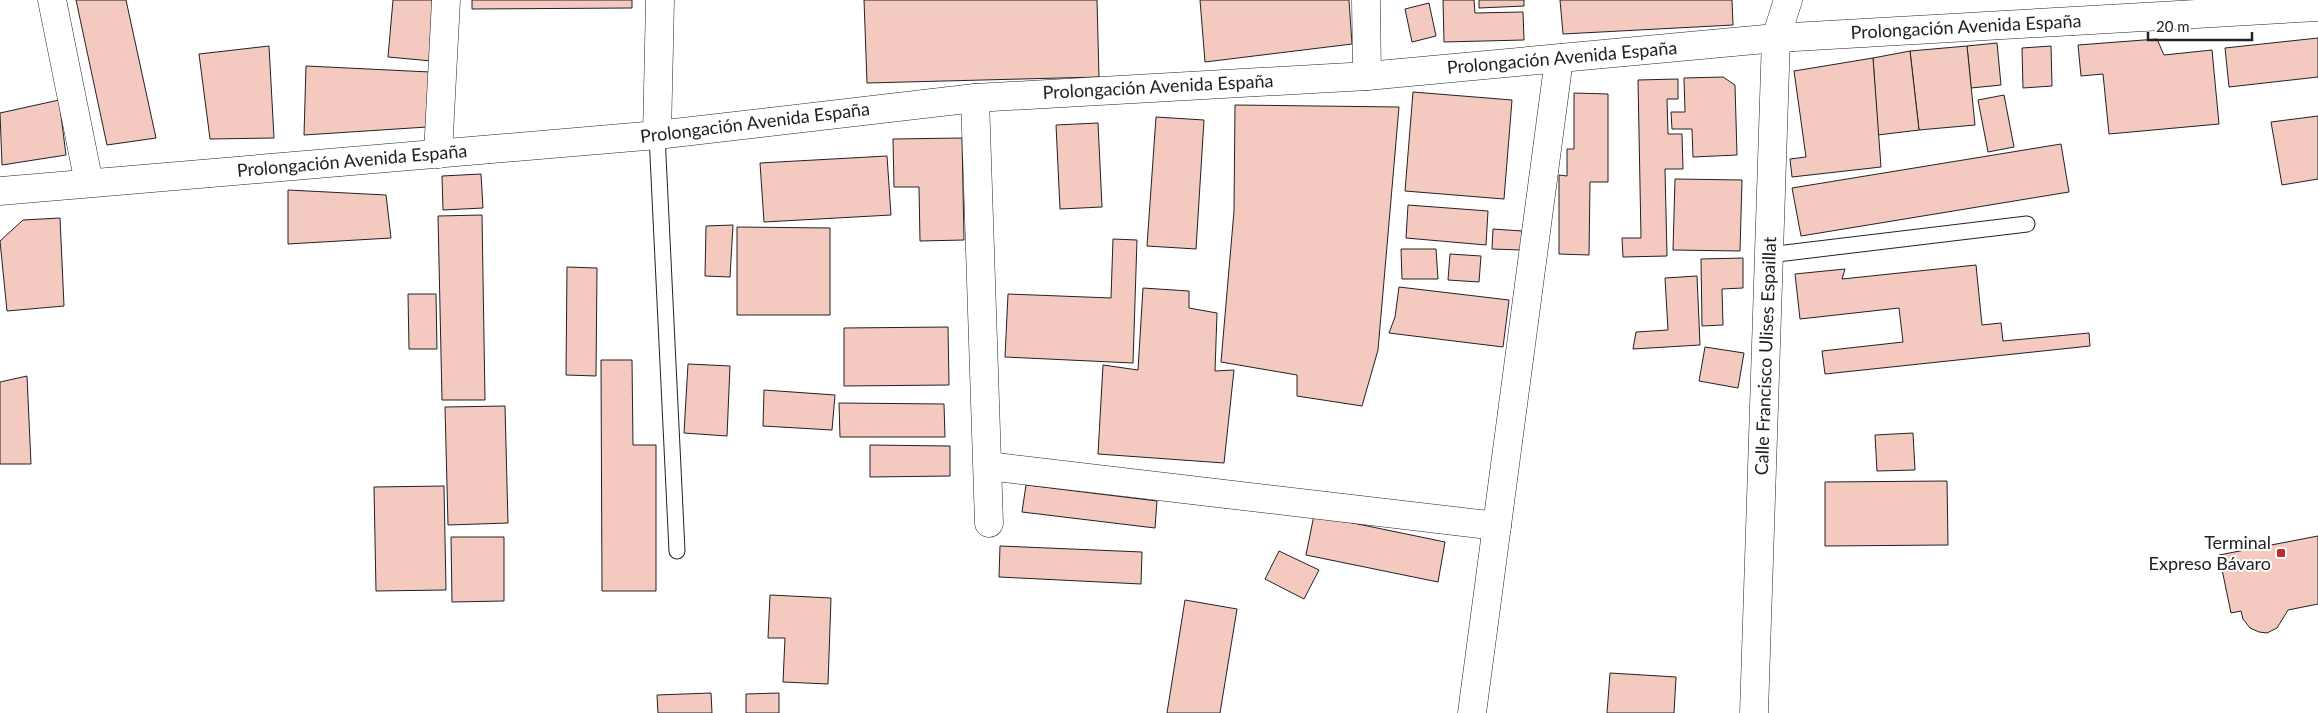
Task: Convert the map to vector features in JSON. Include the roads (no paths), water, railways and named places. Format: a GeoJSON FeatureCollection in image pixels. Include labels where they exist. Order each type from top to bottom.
{"type":"FeatureCollection","features":[{"type":"Feature","properties":{"kind":"street"},"geometry":{"type":"LineString","coordinates":[[52,0],[89,183]]}},
{"type":"Feature","properties":{"kind":"street"},"geometry":{"type":"LineString","coordinates":[[438,154],[446,0]]}},
{"type":"Feature","properties":{"kind":"street"},"geometry":{"type":"LineString","coordinates":[[657,135],[660,0]]}},
{"type":"Feature","properties":{"kind":"street"},"geometry":{"type":"LineString","coordinates":[[1366,0],[1367,76]]}},
{"type":"Feature","properties":{"kind":"street","name":"Calle Francisco Ulises Espaillat"},"geometry":{"type":"LineString","coordinates":[[1754,713],[1776,38],[1788,0]]}},
{"type":"Feature","properties":{"kind":"street","name":"Prolongación Avenida España"},"geometry":{"type":"LineString","coordinates":[[0,191],[657,135],[975,98],[1367,76],[1776,38],[2318,7]]}},
{"type":"Feature","properties":{"kind":"street"},"geometry":{"type":"LineString","coordinates":[[1472,713],[1559,59]]}},
{"type":"Feature","properties":{"kind":"street"},"geometry":{"type":"LineString","coordinates":[[975,98],[989,523]]}},
{"type":"Feature","properties":{"kind":"street"},"geometry":{"type":"LineString","coordinates":[[988,466],[1497,526]]}},
{"type":"Feature","properties":{"kind":"lane"},"geometry":{"type":"LineString","coordinates":[[657,135],[676,551]]}},
{"type":"Feature","properties":{"kind":"lane"},"geometry":{"type":"LineString","coordinates":[[1769,255],[2027,224]]}},
{"type":"Feature","properties":{"kind":"place","name":"Terminal Expreso Bávaro"},"geometry":{"type":"Point","coordinates":[2281,553]}}]}
